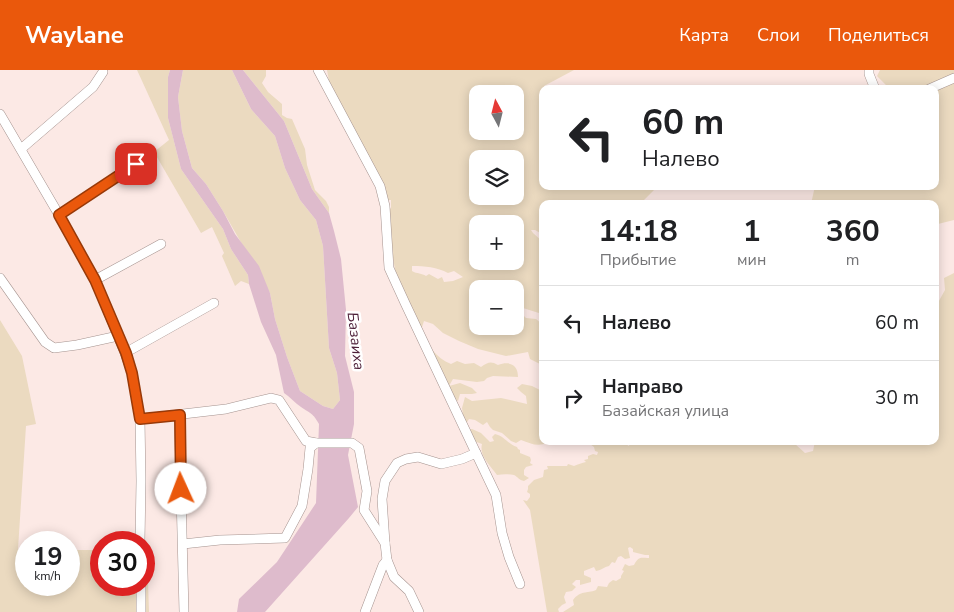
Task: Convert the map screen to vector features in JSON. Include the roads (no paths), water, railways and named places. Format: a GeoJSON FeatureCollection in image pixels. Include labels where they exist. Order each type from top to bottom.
{"type":"FeatureCollection","features":[{"type":"Feature","properties":{"kind":"street"},"geometry":{"type":"LineString","coordinates":[[318,70],[380,186],[385,206],[389,268],[496,495],[502,533],[520,584]]}},
{"type":"Feature","properties":{"kind":"street"},"geometry":{"type":"LineString","coordinates":[[869,70],[873,85]]}},
{"type":"Feature","properties":{"kind":"street"},"geometry":{"type":"LineString","coordinates":[[21,149],[92,87],[103,72]]}},
{"type":"Feature","properties":{"kind":"street"},"geometry":{"type":"LineString","coordinates":[[938,85],[954,78]]}},
{"type":"Feature","properties":{"kind":"street"},"geometry":{"type":"LineString","coordinates":[[0,114],[95,280],[126,353],[132,373],[140,419],[140,531]]}},
{"type":"Feature","properties":{"kind":"street"},"geometry":{"type":"LineString","coordinates":[[59,215],[136,164]]}},
{"type":"Feature","properties":{"kind":"street"},"geometry":{"type":"LineString","coordinates":[[95,280],[160,244]]}},
{"type":"Feature","properties":{"kind":"street"},"geometry":{"type":"LineString","coordinates":[[0,278],[45,342],[54,348],[118,336]]}},
{"type":"Feature","properties":{"kind":"street"},"geometry":{"type":"LineString","coordinates":[[126,353],[214,303]]}},
{"type":"Feature","properties":{"kind":"street"},"geometry":{"type":"LineString","coordinates":[[140,419],[226,409],[271,398],[279,400],[306,441],[316,443],[352,443],[359,448],[367,491],[364,510],[385,543]]}},
{"type":"Feature","properties":{"kind":"street"},"geometry":{"type":"LineString","coordinates":[[180,415],[184,612]]}},
{"type":"Feature","properties":{"kind":"street"},"geometry":{"type":"LineString","coordinates":[[183,544],[220,540],[285,538],[302,506],[310,448],[316,443]]}},
{"type":"Feature","properties":{"kind":"street"},"geometry":{"type":"LineString","coordinates":[[419,612],[409,591],[394,577],[387,560],[382,499],[385,482],[398,463],[406,458],[418,457],[441,464],[462,459],[476,453]]}},
{"type":"Feature","properties":{"kind":"street"},"geometry":{"type":"LineString","coordinates":[[365,612],[382,565],[387,560]]}},
{"type":"Feature","properties":{"kind":"street"},"geometry":{"type":"LineString","coordinates":[[140,596],[141,612]]}},
{"type":"Feature","properties":{"kind":"water label","name":"Базаиха"},"geometry":{"type":"Point","coordinates":[356,341]}}]}
